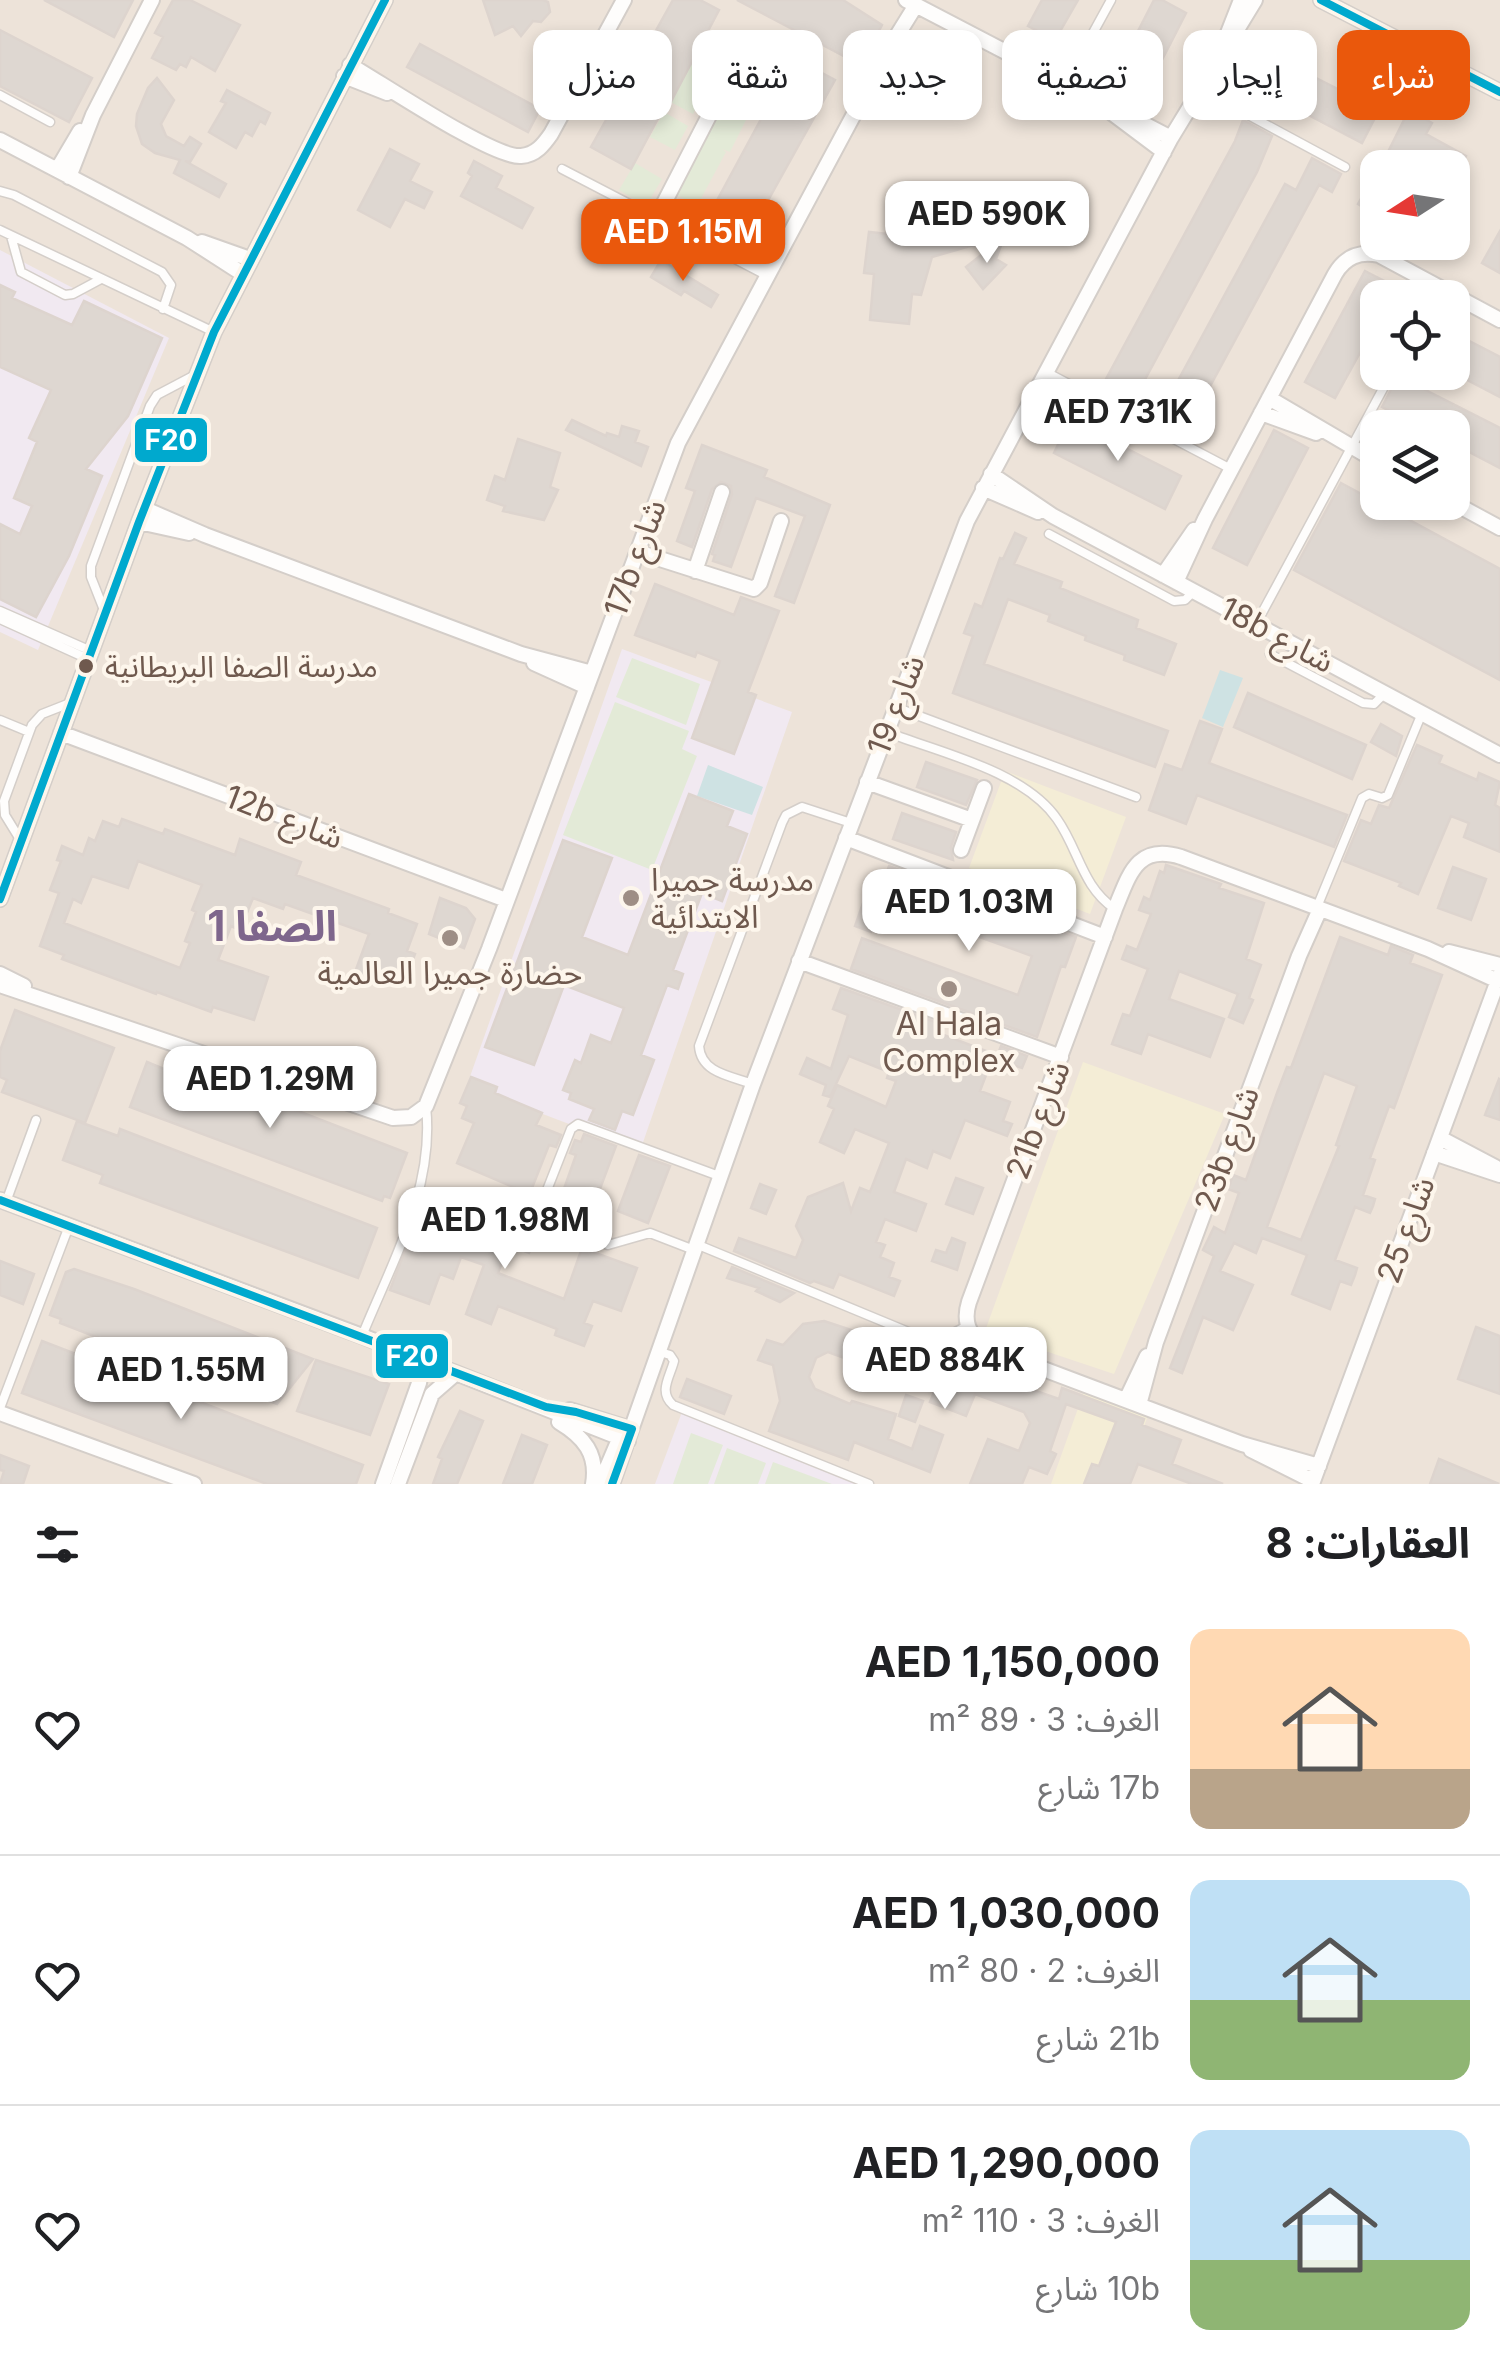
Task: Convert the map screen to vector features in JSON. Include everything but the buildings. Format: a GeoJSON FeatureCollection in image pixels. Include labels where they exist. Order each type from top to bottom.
{"type":"FeatureCollection","features":[{"type":"Feature","properties":{"kind":"street"},"geometry":{"type":"LineString","coordinates":[[63,173],[152,0]]}},
{"type":"Feature","properties":{"kind":"street"},"geometry":{"type":"LineString","coordinates":[[1,891],[214,332],[386,0]]}},
{"type":"Feature","properties":{"kind":"street"},"geometry":{"type":"LineString","coordinates":[[347,70],[500,152],[530,154],[552,134],[624,0]]}},
{"type":"Feature","properties":{"kind":"street","name":"شارع 19"},"geometry":{"type":"LineString","coordinates":[[1230,30],[1241,0]]}},
{"type":"Feature","properties":{"kind":"street","name":"شارع 19"},"geometry":{"type":"LineString","coordinates":[[1236,30],[1254,0]]}},
{"type":"Feature","properties":{"kind":"street"},"geometry":{"type":"LineString","coordinates":[[1321,0],[1500,92]]}},
{"type":"Feature","properties":{"kind":"street"},"geometry":{"type":"LineString","coordinates":[[914,2],[1002,50]]}},
{"type":"Feature","properties":{"kind":"street","name":"17b شارع"},"geometry":{"type":"LineString","coordinates":[[430,1099],[687,424],[914,2]]}},
{"type":"Feature","properties":{"kind":"street","name":"شارع 19"},"geometry":{"type":"LineString","coordinates":[[612,1484],[626,1434],[752,1084],[956,548],[987,481],[1183,118]]}},
{"type":"Feature","properties":{"kind":"street"},"geometry":{"type":"LineString","coordinates":[[707,120],[662,206],[665,212],[768,271]]}},
{"type":"Feature","properties":{"kind":"street"},"geometry":{"type":"LineString","coordinates":[[1127,120],[1167,145]]}},
{"type":"Feature","properties":{"kind":"street"},"geometry":{"type":"LineString","coordinates":[[0,140],[187,238],[243,274]]}},
{"type":"Feature","properties":{"kind":"street"},"geometry":{"type":"LineString","coordinates":[[187,238],[250,260]]}},
{"type":"Feature","properties":{"kind":"street"},"geometry":{"type":"LineString","coordinates":[[1170,578],[1340,265],[1358,254],[1379,255],[1417,280]]}},
{"type":"Feature","properties":{"kind":"street"},"geometry":{"type":"LineString","coordinates":[[1470,307],[1500,320]]}},
{"type":"Feature","properties":{"kind":"street"},"geometry":{"type":"LineString","coordinates":[[1269,398],[1360,453]]}},
{"type":"Feature","properties":{"kind":"street"},"geometry":{"type":"LineString","coordinates":[[1261,413],[1331,436]]}},
{"type":"Feature","properties":{"kind":"street","name":"18b شارع"},"geometry":{"type":"LineString","coordinates":[[987,481],[1500,755]]}},
{"type":"Feature","properties":{"kind":"street"},"geometry":{"type":"LineString","coordinates":[[695,571],[722,492]]}},
{"type":"Feature","properties":{"kind":"street"},"geometry":{"type":"LineString","coordinates":[[1470,512],[1500,528]]}},
{"type":"Feature","properties":{"kind":"street"},"geometry":{"type":"LineString","coordinates":[[142,516],[205,535],[589,680]]}},
{"type":"Feature","properties":{"kind":"street"},"geometry":{"type":"LineString","coordinates":[[638,552],[754,589],[760,583],[781,521]]}},
{"type":"Feature","properties":{"kind":"street","name":"12b شارع"},"geometry":{"type":"LineString","coordinates":[[61,733],[506,900]]}},
{"type":"Feature","properties":{"kind":"street"},"geometry":{"type":"LineString","coordinates":[[867,782],[972,820]]}},
{"type":"Feature","properties":{"kind":"street"},"geometry":{"type":"LineString","coordinates":[[961,850],[984,788]]}},
{"type":"Feature","properties":{"kind":"street"},"geometry":{"type":"LineString","coordinates":[[848,830],[1105,937]]}},
{"type":"Feature","properties":{"kind":"street","name":"21b شارع"},"geometry":{"type":"LineString","coordinates":[[967,1326],[969,1302],[1105,937],[1139,861],[1160,853],[1170,854],[1314,906]]}},
{"type":"Feature","properties":{"kind":"street"},"geometry":{"type":"LineString","coordinates":[[1314,906],[1499,974]]}},
{"type":"Feature","properties":{"kind":"street","name":"23b شارع"},"geometry":{"type":"LineString","coordinates":[[1133,1403],[1299,956],[1314,906]]}},
{"type":"Feature","properties":{"kind":"street"},"geometry":{"type":"LineString","coordinates":[[799,962],[1061,1057]]}},
{"type":"Feature","properties":{"kind":"street"},"geometry":{"type":"LineString","coordinates":[[0,974],[37,995]]}},
{"type":"Feature","properties":{"kind":"street","name":"شارع 25"},"geometry":{"type":"LineString","coordinates":[[1315,1477],[1499,974]]}},
{"type":"Feature","properties":{"kind":"street"},"geometry":{"type":"LineString","coordinates":[[0,985],[392,1118],[411,1117],[430,1099]]}},
{"type":"Feature","properties":{"kind":"street"},"geometry":{"type":"LineString","coordinates":[[1440,1138],[1500,1173]]}},
{"type":"Feature","properties":{"kind":"street"},"geometry":{"type":"LineString","coordinates":[[1434,1153],[1500,1173]]}},
{"type":"Feature","properties":{"kind":"street"},"geometry":{"type":"LineString","coordinates":[[3,1202],[455,1374],[546,1407],[576,1412],[626,1434]]}},
{"type":"Feature","properties":{"kind":"street"},"geometry":{"type":"LineString","coordinates":[[967,1326],[977,1341],[994,1351],[1242,1444],[1315,1477]]}},
{"type":"Feature","properties":{"kind":"street"},"geometry":{"type":"LineString","coordinates":[[383,1484],[419,1383],[423,1360]]}},
{"type":"Feature","properties":{"kind":"street"},"geometry":{"type":"LineString","coordinates":[[398,1484],[432,1394],[455,1374]]}},
{"type":"Feature","properties":{"kind":"street"},"geometry":{"type":"LineString","coordinates":[[546,1407],[588,1446],[596,1484]]}},
{"type":"Feature","properties":{"kind":"street"},"geometry":{"type":"LineString","coordinates":[[0,1410],[194,1484]]}},
{"type":"Feature","properties":{"kind":"street","name":"شارع 19"},"geometry":{"type":"LineString","coordinates":[[596,1484],[626,1434]]}},
{"type":"Feature","properties":{"kind":"lane"},"geometry":{"type":"LineString","coordinates":[[1095,30],[1112,0]]}},
{"type":"Feature","properties":{"kind":"lane"},"geometry":{"type":"LineString","coordinates":[[0,95],[50,122]]}},
{"type":"Feature","properties":{"kind":"lane"},"geometry":{"type":"LineString","coordinates":[[1258,120],[1345,167]]}},
{"type":"Feature","properties":{"kind":"lane"},"geometry":{"type":"LineString","coordinates":[[562,168],[768,271]]}},
{"type":"Feature","properties":{"kind":"lane"},"geometry":{"type":"LineString","coordinates":[[0,191],[162,272],[171,285],[163,309]]}},
{"type":"Feature","properties":{"kind":"lane"},"geometry":{"type":"LineString","coordinates":[[0,230],[214,332]]}},
{"type":"Feature","properties":{"kind":"lane"},"geometry":{"type":"LineString","coordinates":[[11,236],[21,272],[44,286],[69,295],[101,279]]}},
{"type":"Feature","properties":{"kind":"lane"},"geometry":{"type":"LineString","coordinates":[[105,614],[91,566],[150,406],[157,395],[200,369]]}},
{"type":"Feature","properties":{"kind":"lane"},"geometry":{"type":"LineString","coordinates":[[1046,372],[1231,469]]}},
{"type":"Feature","properties":{"kind":"lane"},"geometry":{"type":"LineString","coordinates":[[1256,624],[1382,390]]}},
{"type":"Feature","properties":{"kind":"lane"},"geometry":{"type":"LineString","coordinates":[[1049,534],[1174,601],[1186,600],[1194,591]]}},
{"type":"Feature","properties":{"kind":"lane"},"geometry":{"type":"LineString","coordinates":[[0,611],[90,655]]}},
{"type":"Feature","properties":{"kind":"lane"},"geometry":{"type":"LineString","coordinates":[[0,619],[90,655]]}},
{"type":"Feature","properties":{"kind":"lane"},"geometry":{"type":"LineString","coordinates":[[1270,654],[1363,703],[1374,704],[1385,693]]}},
{"type":"Feature","properties":{"kind":"lane"},"geometry":{"type":"LineString","coordinates":[[21,840],[3,808],[29,732],[42,714],[73,700]]}},
{"type":"Feature","properties":{"kind":"lane"},"geometry":{"type":"LineString","coordinates":[[895,707],[1136,797]]}},
{"type":"Feature","properties":{"kind":"lane"},"geometry":{"type":"LineString","coordinates":[[1314,906],[1362,798],[1369,794],[1382,798],[1388,795],[1422,713]]}},
{"type":"Feature","properties":{"kind":"lane"},"geometry":{"type":"LineString","coordinates":[[0,720],[29,732]]}},
{"type":"Feature","properties":{"kind":"lane"},"geometry":{"type":"LineString","coordinates":[[886,732],[1008,778],[1036,796],[1066,833],[1092,888],[1116,909]]}},
{"type":"Feature","properties":{"kind":"lane"},"geometry":{"type":"LineString","coordinates":[[752,1084],[709,1068],[701,1058],[699,1046],[776,840],[786,815],[802,807],[848,830]]}},
{"type":"Feature","properties":{"kind":"lane"},"geometry":{"type":"LineString","coordinates":[[362,1336],[422,1186],[430,1099]]}},
{"type":"Feature","properties":{"kind":"lane"},"geometry":{"type":"LineString","coordinates":[[3,1202],[36,1120]]}},
{"type":"Feature","properties":{"kind":"lane"},"geometry":{"type":"LineString","coordinates":[[719,1176],[576,1124],[538,1213],[543,1221],[608,1245],[650,1233],[695,1247],[923,1338],[942,1340],[967,1326]]}},
{"type":"Feature","properties":{"kind":"lane"},"geometry":{"type":"LineString","coordinates":[[0,1410],[69,1226]]}},
{"type":"Feature","properties":{"kind":"lane"},"geometry":{"type":"LineString","coordinates":[[657,1351],[670,1355],[674,1361],[665,1388],[666,1398],[674,1405],[869,1484]]}},
{"type":"Feature","properties":{"kind":"shaded area","name":"الصفا 1"},"geometry":{"type":"Polygon","coordinates":[[[0,0],[1500,0],[1500,1484],[0,1484],[0,0]]]}},
{"type":"Feature","properties":{"kind":"shaded area","name":"مدرسة الصفا البريطانية"},"geometry":{"type":"Polygon","coordinates":[[[0,250],[169,338],[38,650],[0,632],[0,250]]]}},
{"type":"Feature","properties":{"kind":"shaded area","name":"مدرسة جميرا الابتدائية"},"geometry":{"type":"Polygon","coordinates":[[[622,649],[792,712],[640,1151],[467,1085],[622,649]]]}},
{"type":"Feature","properties":{"kind":"shaded area"},"geometry":{"type":"Polygon","coordinates":[[[1220,670],[1243,678],[1223,727],[1202,718],[1220,670]]]}},
{"type":"Feature","properties":{"kind":"shaded area"},"geometry":{"type":"Polygon","coordinates":[[[708,765],[763,787],[752,815],[697,796],[708,765]]]}},
{"type":"Feature","properties":{"kind":"shaded area"},"geometry":{"type":"Polygon","coordinates":[[[682,1412],[862,1484],[655,1484],[682,1412]]]}},
{"type":"Feature","properties":{"kind":"green space"},"geometry":{"type":"Polygon","coordinates":[[[691,52],[692,113],[672,103],[672,90],[691,52]]]}},
{"type":"Feature","properties":{"kind":"green space"},"geometry":{"type":"Polygon","coordinates":[[[672,117],[688,126],[675,150],[650,137],[660,120],[672,120],[672,117]]]}},
{"type":"Feature","properties":{"kind":"green space"},"geometry":{"type":"Polygon","coordinates":[[[710,120],[746,120],[730,152],[722,149],[726,152],[697,206],[672,192],[710,120]]]}},
{"type":"Feature","properties":{"kind":"green space"},"geometry":{"type":"Polygon","coordinates":[[[635,163],[662,179],[646,206],[619,190],[635,163]]]}},
{"type":"Feature","properties":{"kind":"green space"},"geometry":{"type":"Polygon","coordinates":[[[632,658],[700,684],[686,725],[616,697],[632,658]]]}},
{"type":"Feature","properties":{"kind":"green space"},"geometry":{"type":"Polygon","coordinates":[[[615,702],[689,731],[682,749],[697,756],[652,870],[563,835],[615,702]]]}},
{"type":"Feature","properties":{"kind":"green space"},"geometry":{"type":"Polygon","coordinates":[[[691,1433],[723,1445],[708,1484],[673,1484],[691,1433]]]}},
{"type":"Feature","properties":{"kind":"green space"},"geometry":{"type":"Polygon","coordinates":[[[727,1448],[766,1463],[758,1484],[714,1484],[727,1448]]]}},
{"type":"Feature","properties":{"kind":"green space"},"geometry":{"type":"Polygon","coordinates":[[[773,1462],[832,1484],[765,1484],[773,1462]]]}},
{"type":"Feature","properties":{"kind":"sand"},"geometry":{"type":"Polygon","coordinates":[[[1005,771],[1126,817],[1090,914],[969,868],[1005,771]]]}},
{"type":"Feature","properties":{"kind":"sand"},"geometry":{"type":"Polygon","coordinates":[[[1083,1062],[1225,1114],[1114,1374],[985,1331],[1083,1062]]]}},
{"type":"Feature","properties":{"kind":"sand"},"geometry":{"type":"Polygon","coordinates":[[[1086,1386],[1150,1410],[1123,1484],[1051,1484],[1086,1386]]]}},
{"type":"Feature","properties":{"kind":"transit line","name":"F20"},"geometry":{"type":"LineString","coordinates":[[0,899],[139,522],[214,332],[385,0]]}},
{"type":"Feature","properties":{"kind":"transit line","name":"F20"},"geometry":{"type":"LineString","coordinates":[[1321,0],[1500,92]]}},
{"type":"Feature","properties":{"kind":"transit line","name":"F20"},"geometry":{"type":"LineString","coordinates":[[0,1200],[546,1407],[632,1429],[612,1484]]}},
{"type":"Feature","properties":{"kind":"place","name":"مدرسة الصفا البريطانية"},"geometry":{"type":"Point","coordinates":[86,666]}},
{"type":"Feature","properties":{"kind":"place","name":"مدرسة جميرا الابتدائية"},"geometry":{"type":"Point","coordinates":[631,898]}},
{"type":"Feature","properties":{"kind":"place","name":"حضارة جميرا العالمية"},"geometry":{"type":"Point","coordinates":[450,938]}},
{"type":"Feature","properties":{"kind":"place","name":"Al Hala Complex"},"geometry":{"type":"Point","coordinates":[949,989]}},
{"type":"Feature","properties":{"kind":"district","name":"الصفا 1"},"geometry":{"type":"Point","coordinates":[272,926]}}]}
